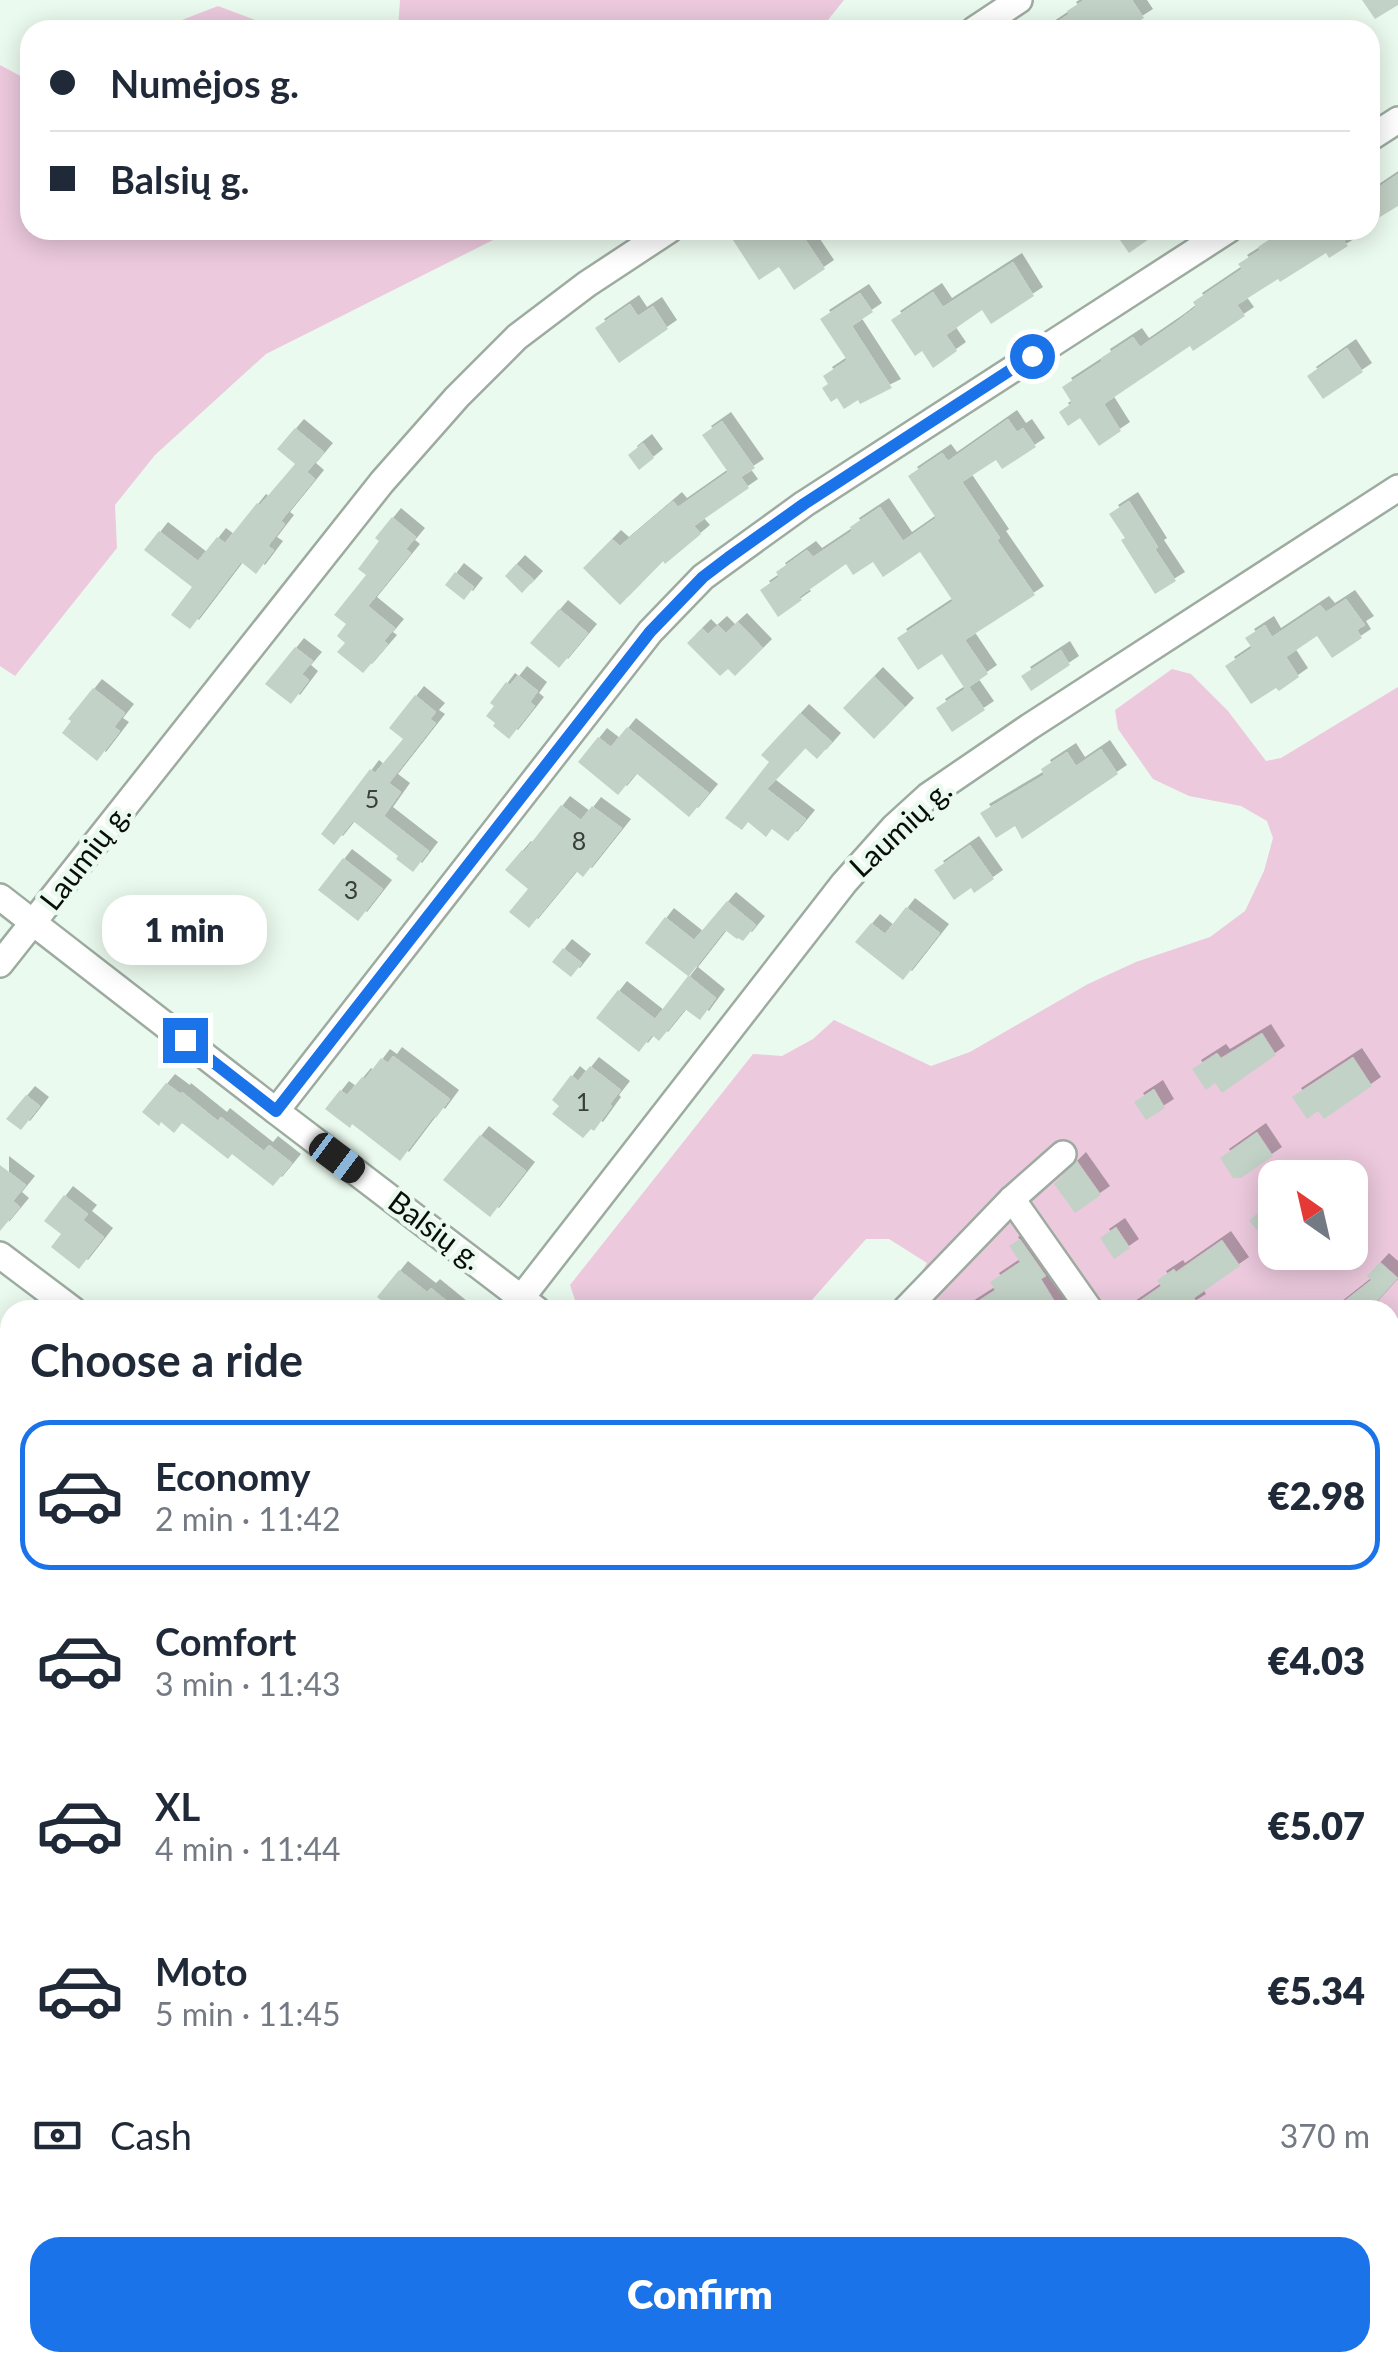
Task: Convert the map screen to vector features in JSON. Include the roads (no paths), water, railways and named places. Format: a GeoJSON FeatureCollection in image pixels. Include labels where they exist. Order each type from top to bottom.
{"type":"FeatureCollection","features":[{"type":"Feature","properties":{"kind":"street"},"geometry":{"type":"LineString","coordinates":[[989,20],[1020,0]]}},
{"type":"Feature","properties":{"kind":"street","name":"Laumių g."},"geometry":{"type":"LineString","coordinates":[[0,964],[382,482],[457,397],[517,338],[587,284],[654,240]]}},
{"type":"Feature","properties":{"kind":"street"},"geometry":{"type":"LineString","coordinates":[[276,1111],[650,632],[703,577],[804,504],[1213,240]]}},
{"type":"Feature","properties":{"kind":"street","name":"Laumių g."},"geometry":{"type":"LineString","coordinates":[[533,1300],[844,883],[894,827],[928,796],[1015,737],[1398,488]]}},
{"type":"Feature","properties":{"kind":"street","name":"Balsių g."},"geometry":{"type":"LineString","coordinates":[[0,896],[525,1300]]}},
{"type":"Feature","properties":{"kind":"street"},"geometry":{"type":"LineString","coordinates":[[915,1300],[1012,1200],[1063,1154]]}},
{"type":"Feature","properties":{"kind":"street"},"geometry":{"type":"LineString","coordinates":[[1012,1200],[1083,1300]]}},
{"type":"Feature","properties":{"kind":"street"},"geometry":{"type":"LineString","coordinates":[[0,1255],[60,1300]]}}]}
